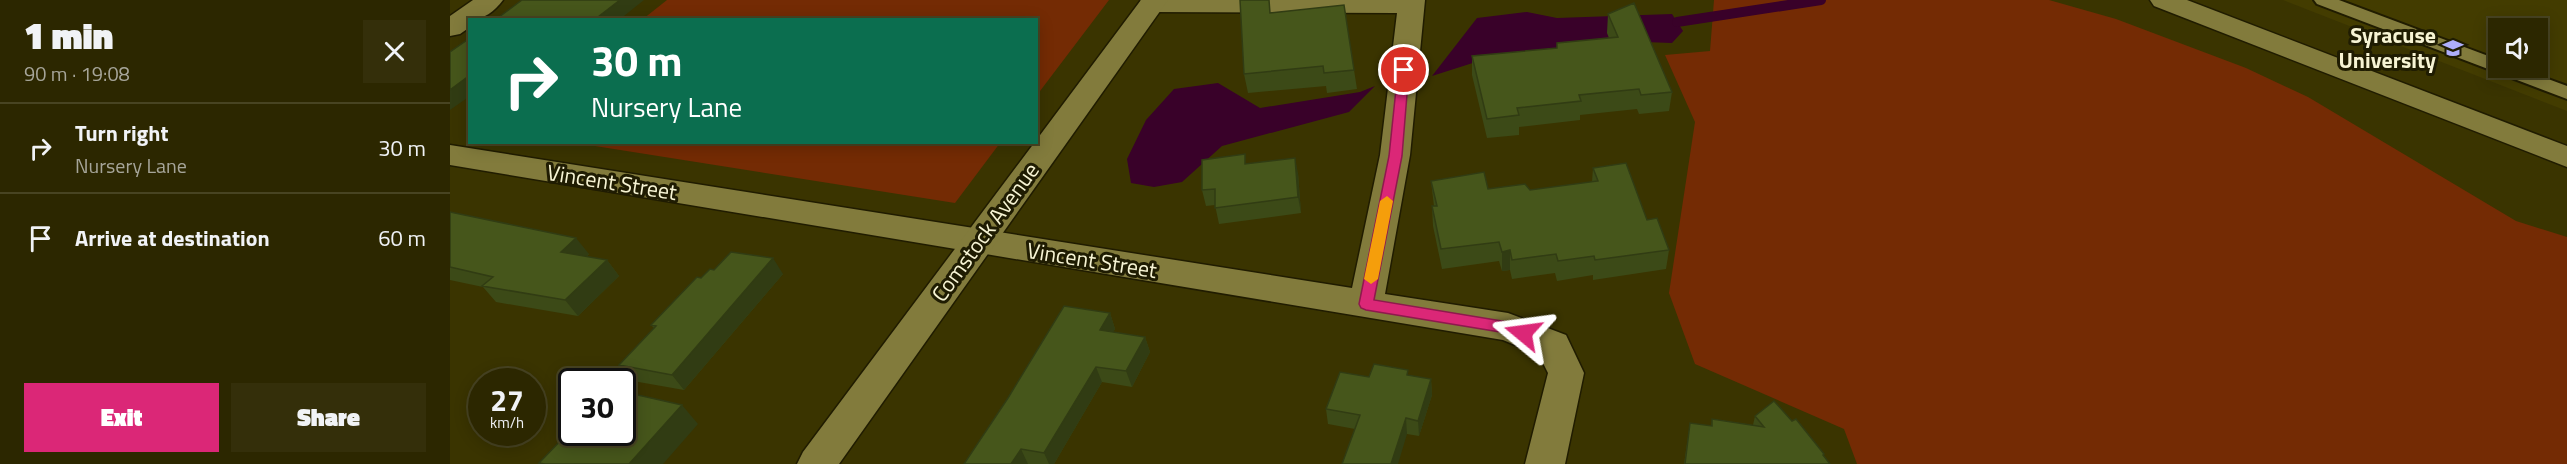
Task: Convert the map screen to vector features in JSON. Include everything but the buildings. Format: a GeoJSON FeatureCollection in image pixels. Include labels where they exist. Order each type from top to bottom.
{"type":"FeatureCollection","features":[{"type":"Feature","properties":{"kind":"street"},"geometry":{"type":"LineString","coordinates":[[450,28],[490,0]]}},
{"type":"Feature","properties":{"kind":"street"},"geometry":{"type":"LineString","coordinates":[[2163,0],[2567,157]]}},
{"type":"Feature","properties":{"kind":"street"},"geometry":{"type":"LineString","coordinates":[[1153,2],[1411,3],[1395,156],[1366,304]]}},
{"type":"Feature","properties":{"kind":"street","name":"Comstock Avenue"},"geometry":{"type":"LineString","coordinates":[[817,464],[1153,2]]}},
{"type":"Feature","properties":{"kind":"street","name":"Vincent Street"},"geometry":{"type":"LineString","coordinates":[[450,155],[1508,327],[1553,345],[1566,373],[1545,464]]}},
{"type":"Feature","properties":{"kind":"lane"},"geometry":{"type":"LineString","coordinates":[[2324,0],[2488,62]]}},
{"type":"Feature","properties":{"kind":"lane"},"geometry":{"type":"LineString","coordinates":[[2528,78],[2567,93]]}},
{"type":"Feature","properties":{"kind":"shaded area"},"geometry":{"type":"Polygon","coordinates":[[[667,0],[1109,0],[1038,94],[1038,18],[644,18],[667,0]]]}},
{"type":"Feature","properties":{"kind":"shaded area"},"geometry":{"type":"Polygon","coordinates":[[[1714,0],[2049,0],[2116,19],[2246,68],[2308,97],[2516,221],[2567,237],[2567,464],[1857,464],[1844,429],[1695,364],[1669,293],[1695,122],[1665,55],[1710,51],[1714,0]]]}},
{"type":"Feature","properties":{"kind":"shaded area","name":"Syracuse University"},"geometry":{"type":"Polygon","coordinates":[[[2283,0],[2567,0],[2567,111],[2283,0]]]}},
{"type":"Feature","properties":{"kind":"shaded area"},"geometry":{"type":"Polygon","coordinates":[[[1527,12],[1557,18],[1672,14],[1683,31],[1672,43],[1617,41],[1569,57],[1504,53],[1432,76],[1477,18],[1527,12]]]}},
{"type":"Feature","properties":{"kind":"shaded area"},"geometry":{"type":"Polygon","coordinates":[[[1218,83],[1260,108],[1360,92],[1375,86],[1349,112],[1222,146],[1182,182],[1154,187],[1131,183],[1127,159],[1146,120],[1174,89],[1218,83]]]}},
{"type":"Feature","properties":{"kind":"shaded area"},"geometry":{"type":"Polygon","coordinates":[[[582,144],[999,144],[955,203],[582,144]]]}},
{"type":"Feature","properties":{"kind":"waterway"},"geometry":{"type":"LineString","coordinates":[[1677,22],[1821,0]]}},
{"type":"Feature","properties":{"kind":"slow traffic"},"geometry":{"type":"LineString","coordinates":[[1371,279],[1387,201]]}},
{"type":"Feature","properties":{"kind":"place","name":"Syracuse University"},"geometry":{"type":"Point","coordinates":[2453,48]}},
{"type":"Feature","properties":{"kind":"route"},"geometry":{"type":"LineString","coordinates":[[1404,70],[1395,156],[1366,304],[1508,327],[1523,333]]}}]}
